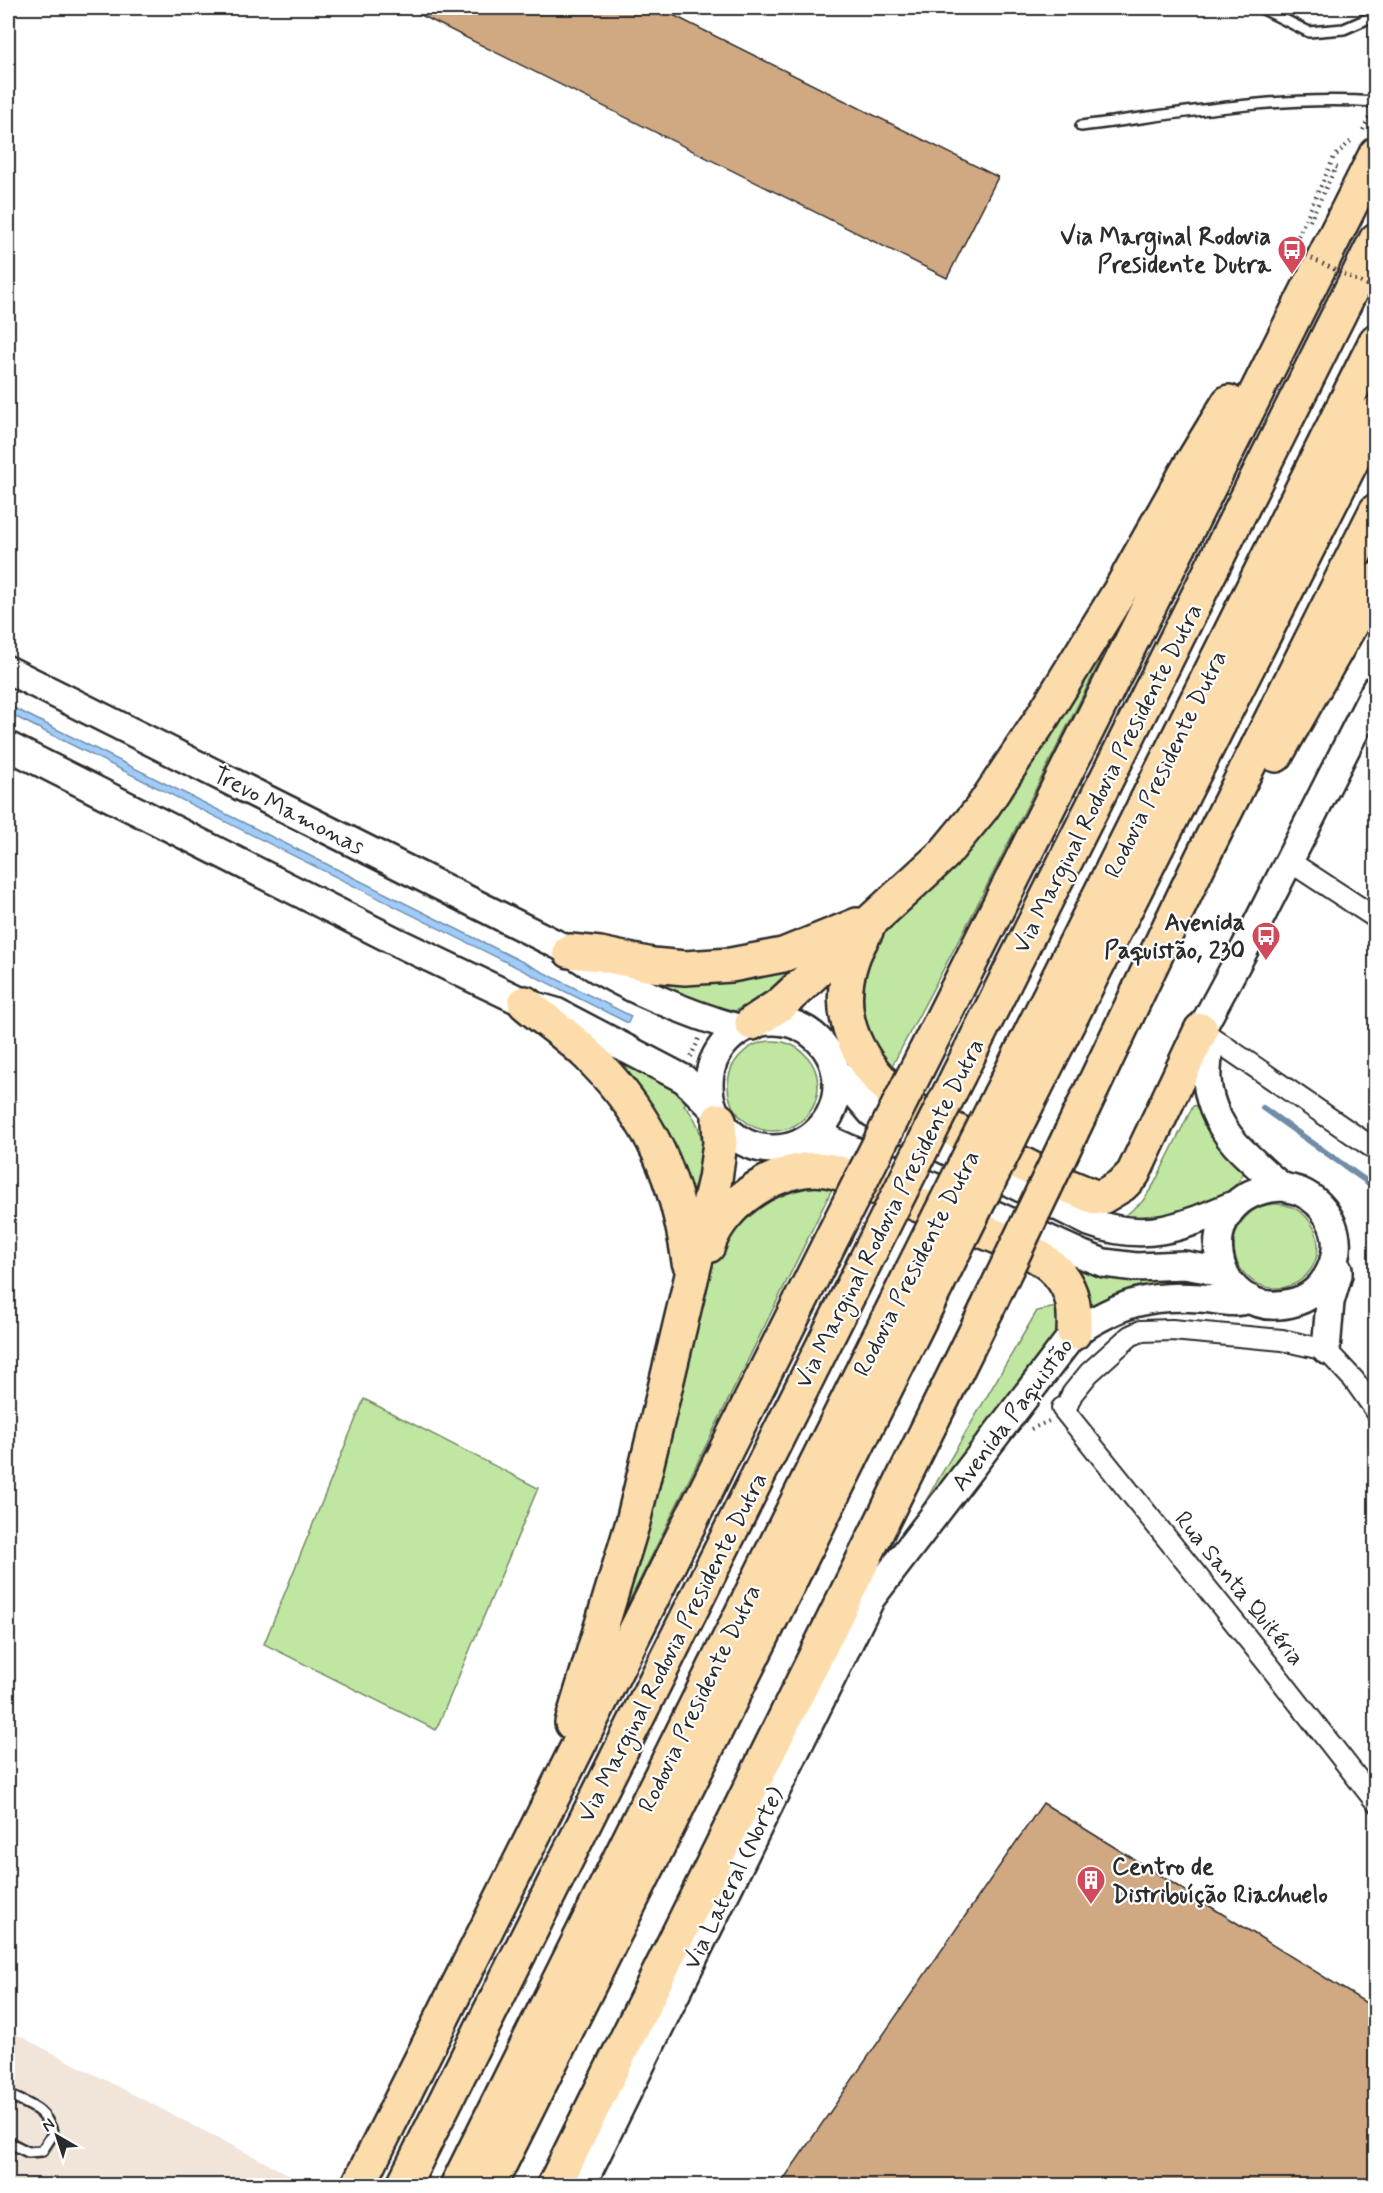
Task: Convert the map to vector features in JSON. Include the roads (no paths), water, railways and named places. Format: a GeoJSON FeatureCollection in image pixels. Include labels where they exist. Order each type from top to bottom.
{"type":"FeatureCollection","features":[{"type":"Feature","properties":{"kind":"highway"},"geometry":{"type":"LineString","coordinates":[[358,2186],[1376,154]]}},
{"type":"Feature","properties":{"kind":"highway","name":"Via Marginal Rodovia Presidente Dutra"},"geometry":{"type":"LineString","coordinates":[[403,2186],[1376,240]]}},
{"type":"Feature","properties":{"kind":"highway"},"geometry":{"type":"LineString","coordinates":[[747,1026],[781,1004],[944,854],[982,808],[1118,594],[1190,466],[1262,348],[1293,318]]}},
{"type":"Feature","properties":{"kind":"highway","name":"Rodovia Presidente Dutra"},"geometry":{"type":"LineString","coordinates":[[457,2186],[924,1278],[1012,1102],[1376,341]]}},
{"type":"Feature","properties":{"kind":"highway","name":"Rodovia Presidente Dutra"},"geometry":{"type":"LineString","coordinates":[[1012,1102],[1376,413]]}},
{"type":"Feature","properties":{"kind":"highway"},"geometry":{"type":"LineString","coordinates":[[554,2186],[986,1311],[1203,856],[1376,511]]}},
{"type":"Feature","properties":{"kind":"highway"},"geometry":{"type":"LineString","coordinates":[[1203,856],[1249,795],[1285,741],[1376,580]]}},
{"type":"Feature","properties":{"kind":"highway"},"geometry":{"type":"LineString","coordinates":[[570,951],[600,954],[652,965],[685,968],[731,965],[783,955],[873,918]]}},
{"type":"Feature","properties":{"kind":"highway"},"geometry":{"type":"LineString","coordinates":[[873,918],[852,958],[845,987],[850,1032],[874,1073],[898,1098],[918,1112],[1056,1181],[1095,1197],[1102,1197],[1122,1185],[1133,1174],[1201,1030]]}},
{"type":"Feature","properties":{"kind":"highway"},"geometry":{"type":"LineString","coordinates":[[525,1003],[591,1057],[622,1091],[642,1119],[660,1150],[675,1195],[683,1225],[692,1282]]}},
{"type":"Feature","properties":{"kind":"highway"},"geometry":{"type":"LineString","coordinates":[[544,1814],[633,1522],[692,1282],[717,1169],[720,1143],[716,1114]]}},
{"type":"Feature","properties":{"kind":"highway"},"geometry":{"type":"LineString","coordinates":[[692,1282],[704,1260],[711,1238],[723,1218],[736,1203],[768,1182],[806,1170],[825,1170],[884,1191],[1031,1252],[1060,1275],[1075,1309],[1074,1332]]}},
{"type":"Feature","properties":{"kind":"highway","name":"Rodovia Presidente Dutra"},"geometry":{"type":"LineString","coordinates":[[489,2186],[924,1278]]}},
{"type":"Feature","properties":{"kind":"main road","name":"Trevo Mamonas"},"geometry":{"type":"LineString","coordinates":[[8,670],[570,951],[593,968],[714,1021],[747,1026]]}},
{"type":"Feature","properties":{"kind":"main road"},"geometry":{"type":"LineString","coordinates":[[1282,1187],[1227,1135],[1217,1116],[1207,1080],[1208,1048],[1201,1030],[1376,689]]}},
{"type":"Feature","properties":{"kind":"main road"},"geometry":{"type":"LineString","coordinates":[[8,746],[399,943],[525,1003],[555,1012],[684,1079],[716,1114],[728,1131],[751,1145],[778,1149],[802,1142],[832,1141],[1104,1263],[1136,1267],[1184,1265],[1208,1269],[1226,1276]]}},
{"type":"Feature","properties":{"kind":"main road"},"geometry":{"type":"LineString","coordinates":[[716,1114],[709,1095],[710,1069],[721,1046],[747,1026],[778,1020],[795,1023],[810,1031],[822,1042],[837,1072],[872,1113],[1106,1229],[1131,1232],[1181,1227],[1234,1205],[1253,1192],[1282,1187],[1297,1190],[1307,1195],[1324,1210],[1334,1231],[1338,1275],[1330,1302],[1326,1350]]}},
{"type":"Feature","properties":{"kind":"main road"},"geometry":{"type":"LineString","coordinates":[[802,1142],[816,1133],[827,1121],[836,1097],[837,1072]]}},
{"type":"Feature","properties":{"kind":"main road"},"geometry":{"type":"LineString","coordinates":[[1234,1205],[1223,1221],[1217,1249],[1226,1276],[1234,1288],[1250,1299]]}},
{"type":"Feature","properties":{"kind":"main road","name":"Avenida Paquistão"},"geometry":{"type":"LineString","coordinates":[[891,1574],[1074,1332],[1118,1307],[1146,1299],[1202,1298],[1238,1303],[1250,1299],[1261,1303],[1284,1305],[1309,1296],[1320,1286],[1328,1275],[1336,1254]]}},
{"type":"Feature","properties":{"kind":"main road","name":"Via Lateral (Norte)"},"geometry":{"type":"LineString","coordinates":[[582,2186],[871,1598],[891,1574]]}},
{"type":"Feature","properties":{"kind":"street"},"geometry":{"type":"LineString","coordinates":[[1289,861],[1376,918]]}},
{"type":"Feature","properties":{"kind":"street"},"geometry":{"type":"LineString","coordinates":[[1201,1030],[1376,1150]]}},
{"type":"Feature","properties":{"kind":"street","name":"Rua Santa Quitéria"},"geometry":{"type":"LineString","coordinates":[[1326,1350],[1282,1340],[1172,1330],[1141,1331],[1130,1336],[1089,1373],[1072,1394],[1064,1410],[1376,1802]]}},
{"type":"Feature","properties":{"kind":"street"},"geometry":{"type":"LineString","coordinates":[[1326,1350],[1354,1380],[1376,1410]]}},
{"type":"Feature","properties":{"kind":"lane"},"geometry":{"type":"LineString","coordinates":[[1261,8],[1309,32],[1344,29],[1376,15]]}},
{"type":"Feature","properties":{"kind":"lane"},"geometry":{"type":"LineString","coordinates":[[1080,126],[1255,105],[1339,100],[1374,107]]}},
{"type":"Feature","properties":{"kind":"lane"},"geometry":{"type":"LineString","coordinates":[[8,2095],[36,2109],[49,2120],[53,2134],[42,2151],[28,2152],[8,2142]]}},
{"type":"Feature","properties":{"kind":"water"},"geometry":{"type":"Polygon","coordinates":[[[8,705],[631,1016],[628,1023],[8,713],[8,705]]]}},
{"type":"Feature","properties":{"kind":"waterway"},"geometry":{"type":"LineString","coordinates":[[1263,1108],[1376,1188]]}},
{"type":"Feature","properties":{"kind":"place","name":"Via Marginal Rodovia Presidente Dutra"},"geometry":{"type":"Point","coordinates":[1292,276]}},
{"type":"Feature","properties":{"kind":"place","name":"Avenida Paquistão, 230"},"geometry":{"type":"Point","coordinates":[1266,962]}},
{"type":"Feature","properties":{"kind":"place","name":"Centro de Distribuíção Riachuelo"},"geometry":{"type":"Point","coordinates":[1091,1906]}}]}
